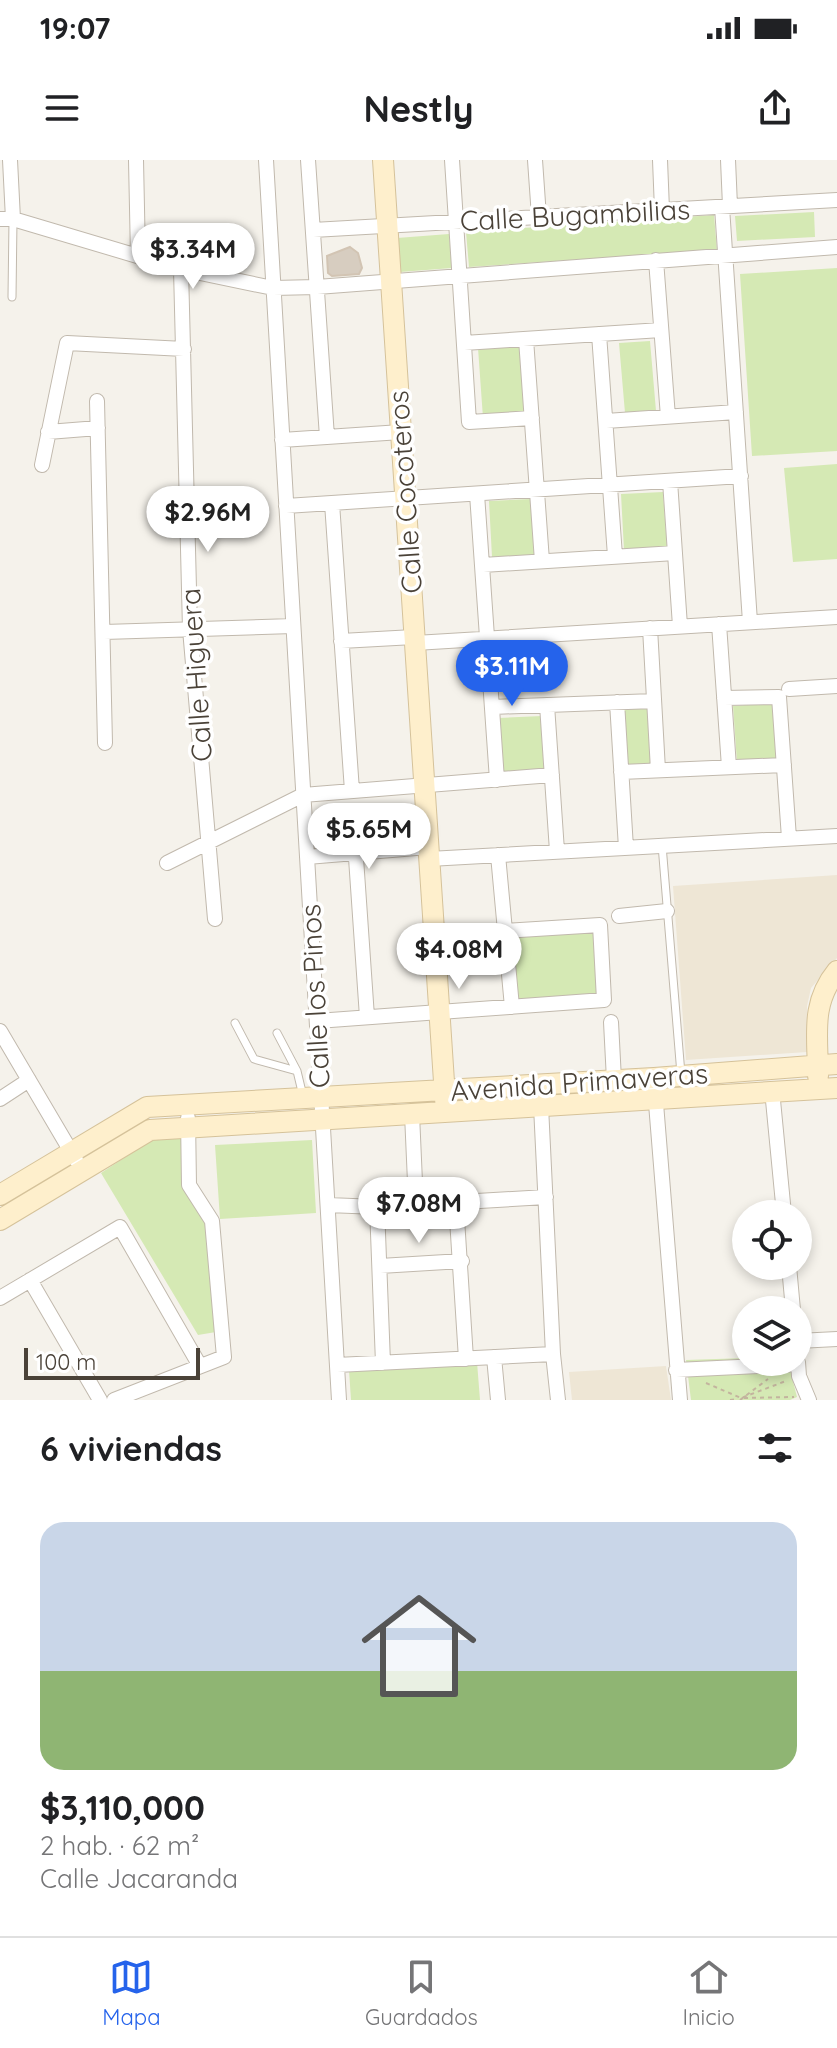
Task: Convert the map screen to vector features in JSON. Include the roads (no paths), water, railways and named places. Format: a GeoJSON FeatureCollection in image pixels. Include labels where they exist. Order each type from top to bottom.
{"type":"FeatureCollection","features":[{"type":"Feature","properties":{"kind":"street"},"geometry":{"type":"LineString","coordinates":[[10,160],[6,219],[181,269],[273,288],[837,247]]}},
{"type":"Feature","properties":{"kind":"street"},"geometry":{"type":"LineString","coordinates":[[136,160],[138,256]]}},
{"type":"Feature","properties":{"kind":"street","name":"Calle los Pinos"},"geometry":{"type":"LineString","coordinates":[[266,160],[317,1021],[312,1097],[323,1121],[338,1400]]}},
{"type":"Feature","properties":{"kind":"street"},"geometry":{"type":"LineString","coordinates":[[308,160],[327,437]]}},
{"type":"Feature","properties":{"kind":"street","name":"Calle Cocoteros"},"geometry":{"type":"LineString","coordinates":[[383,160],[446,1112]]}},
{"type":"Feature","properties":{"kind":"street"},"geometry":{"type":"LineString","coordinates":[[452,160],[469,422],[532,418]]}},
{"type":"Feature","properties":{"kind":"street"},"geometry":{"type":"LineString","coordinates":[[535,160],[539,217]]}},
{"type":"Feature","properties":{"kind":"street"},"geometry":{"type":"LineString","coordinates":[[660,160],[662,210]]}},
{"type":"Feature","properties":{"kind":"street"},"geometry":{"type":"LineString","coordinates":[[728,160],[726,255],[750,622]]}},
{"type":"Feature","properties":{"kind":"street","name":"Calle Bugambilias"},"geometry":{"type":"LineString","coordinates":[[313,230],[837,200]]}},
{"type":"Feature","properties":{"kind":"street"},"geometry":{"type":"LineString","coordinates":[[656,260],[668,417]]}},
{"type":"Feature","properties":{"kind":"street","name":"Calle Higuera"},"geometry":{"type":"LineString","coordinates":[[181,269],[190,629],[215,919]]}},
{"type":"Feature","properties":{"kind":"street"},"geometry":{"type":"LineString","coordinates":[[464,343],[661,330]]}},
{"type":"Feature","properties":{"kind":"street"},"geometry":{"type":"LineString","coordinates":[[599,334],[615,556]]}},
{"type":"Feature","properties":{"kind":"street"},"geometry":{"type":"LineString","coordinates":[[526,339],[542,561]]}},
{"type":"Feature","properties":{"kind":"street"},"geometry":{"type":"LineString","coordinates":[[42,465],[67,343],[184,349]]}},
{"type":"Feature","properties":{"kind":"street"},"geometry":{"type":"LineString","coordinates":[[97,401],[105,743]]}},
{"type":"Feature","properties":{"kind":"street"},"geometry":{"type":"LineString","coordinates":[[606,421],[736,412]]}},
{"type":"Feature","properties":{"kind":"street"},"geometry":{"type":"LineString","coordinates":[[48,432],[98,428]]}},
{"type":"Feature","properties":{"kind":"street"},"geometry":{"type":"LineString","coordinates":[[282,440],[401,432]]}},
{"type":"Feature","properties":{"kind":"street"},"geometry":{"type":"LineString","coordinates":[[286,506],[741,476]]}},
{"type":"Feature","properties":{"kind":"street"},"geometry":{"type":"LineString","coordinates":[[670,481],[680,626]]}},
{"type":"Feature","properties":{"kind":"street"},"geometry":{"type":"LineString","coordinates":[[477,494],[497,780]]}},
{"type":"Feature","properties":{"kind":"street"},"geometry":{"type":"LineString","coordinates":[[332,503],[352,791]]}},
{"type":"Feature","properties":{"kind":"street"},"geometry":{"type":"LineString","coordinates":[[483,565],[675,553]]}},
{"type":"Feature","properties":{"kind":"street"},"geometry":{"type":"LineString","coordinates":[[341,641],[488,639],[837,617]]}},
{"type":"Feature","properties":{"kind":"street"},"geometry":{"type":"LineString","coordinates":[[719,624],[729,767]]}},
{"type":"Feature","properties":{"kind":"street"},"geometry":{"type":"LineString","coordinates":[[104,632],[293,626]]}},
{"type":"Feature","properties":{"kind":"street"},"geometry":{"type":"LineString","coordinates":[[650,628],[658,770]]}},
{"type":"Feature","properties":{"kind":"street"},"geometry":{"type":"LineString","coordinates":[[724,698],[837,686]]}},
{"type":"Feature","properties":{"kind":"street"},"geometry":{"type":"LineString","coordinates":[[784,693],[784,765],[789,838]]}},
{"type":"Feature","properties":{"kind":"street"},"geometry":{"type":"LineString","coordinates":[[493,707],[654,701]]}},
{"type":"Feature","properties":{"kind":"street"},"geometry":{"type":"LineString","coordinates":[[617,702],[626,848]]}},
{"type":"Feature","properties":{"kind":"street"},"geometry":{"type":"LineString","coordinates":[[547,705],[557,851]]}},
{"type":"Feature","properties":{"kind":"street"},"geometry":{"type":"LineString","coordinates":[[621,772],[784,765]]}},
{"type":"Feature","properties":{"kind":"street"},"geometry":{"type":"LineString","coordinates":[[167,863],[303,795],[552,775]]}},
{"type":"Feature","properties":{"kind":"street"},"geometry":{"type":"LineString","coordinates":[[307,857],[350,853],[498,855],[837,836]]}},
{"type":"Feature","properties":{"kind":"street"},"geometry":{"type":"LineString","coordinates":[[350,853],[356,858],[367,1017]]}},
{"type":"Feature","properties":{"kind":"street"},"geometry":{"type":"LineString","coordinates":[[498,855],[512,1007]]}},
{"type":"Feature","properties":{"kind":"street"},"geometry":{"type":"LineString","coordinates":[[619,916],[667,911]]}},
{"type":"Feature","properties":{"kind":"street"},"geometry":{"type":"LineString","coordinates":[[317,1021],[604,1000],[600,925],[505,931]]}},
{"type":"Feature","properties":{"kind":"street"},"geometry":{"type":"LineString","coordinates":[[827,1088],[827,1064],[818,1010],[824,986],[837,971]]}},
{"type":"Feature","properties":{"kind":"street"},"geometry":{"type":"LineString","coordinates":[[611,1022],[614,1080]]}},
{"type":"Feature","properties":{"kind":"street"},"geometry":{"type":"LineString","coordinates":[[0,1031],[77,1161]]}},
{"type":"Feature","properties":{"kind":"street","name":"Avenida Primaveras"},"geometry":{"type":"LineString","coordinates":[[77,1161],[147,1107],[614,1080],[655,1088],[681,1076],[827,1064]]}},
{"type":"Feature","properties":{"kind":"street"},"geometry":{"type":"LineString","coordinates":[[0,1099],[29,1080]]}},
{"type":"Feature","properties":{"kind":"street"},"geometry":{"type":"LineString","coordinates":[[655,1088],[680,1400]]}},
{"type":"Feature","properties":{"kind":"street","name":"Avenida Primaveras"},"geometry":{"type":"LineString","coordinates":[[77,1161],[150,1130],[541,1106],[655,1088],[827,1088]]}},
{"type":"Feature","properties":{"kind":"street"},"geometry":{"type":"LineString","coordinates":[[772,1090],[783,1200]]}},
{"type":"Feature","properties":{"kind":"street"},"geometry":{"type":"LineString","coordinates":[[114,1400],[224,1357],[212,1221],[189,1185],[187,1103]]}},
{"type":"Feature","properties":{"kind":"street"},"geometry":{"type":"LineString","coordinates":[[541,1106],[558,1400]]}},
{"type":"Feature","properties":{"kind":"street"},"geometry":{"type":"LineString","coordinates":[[412,1114],[416,1205]]}},
{"type":"Feature","properties":{"kind":"street"},"geometry":{"type":"LineString","coordinates":[[0,1195],[77,1161]]}},
{"type":"Feature","properties":{"kind":"street"},"geometry":{"type":"LineString","coordinates":[[0,1220],[77,1161]]}},
{"type":"Feature","properties":{"kind":"street"},"geometry":{"type":"LineString","coordinates":[[328,1205],[377,1207],[546,1197]]}},
{"type":"Feature","properties":{"kind":"street"},"geometry":{"type":"LineString","coordinates":[[456,1203],[466,1359]]}},
{"type":"Feature","properties":{"kind":"street"},"geometry":{"type":"LineString","coordinates":[[377,1207],[383,1363]]}},
{"type":"Feature","properties":{"kind":"street"},"geometry":{"type":"LineString","coordinates":[[0,1298],[120,1227],[200,1366]]}},
{"type":"Feature","properties":{"kind":"street"},"geometry":{"type":"LineString","coordinates":[[380,1266],[462,1261]]}},
{"type":"Feature","properties":{"kind":"street"},"geometry":{"type":"LineString","coordinates":[[30,1280],[100,1400]]}},
{"type":"Feature","properties":{"kind":"street"},"geometry":{"type":"LineString","coordinates":[[812,1340],[837,1339]]}},
{"type":"Feature","properties":{"kind":"street"},"geometry":{"type":"LineString","coordinates":[[337,1365],[553,1354]]}},
{"type":"Feature","properties":{"kind":"street"},"geometry":{"type":"LineString","coordinates":[[494,1357],[498,1400]]}},
{"type":"Feature","properties":{"kind":"street"},"geometry":{"type":"LineString","coordinates":[[676,1370],[732,1369]]}},
{"type":"Feature","properties":{"kind":"street"},"geometry":{"type":"LineString","coordinates":[[799,1376],[805,1399]]}},
{"type":"Feature","properties":{"kind":"lane"},"geometry":{"type":"LineString","coordinates":[[6,219],[12,297]]}},
{"type":"Feature","properties":{"kind":"lane"},"geometry":{"type":"LineString","coordinates":[[662,845],[681,1076]]}},
{"type":"Feature","properties":{"kind":"lane"},"geometry":{"type":"LineString","coordinates":[[235,1023],[254,1059],[297,1071]]}},
{"type":"Feature","properties":{"kind":"lane"},"geometry":{"type":"LineString","coordinates":[[277,1033],[312,1097]]}}]}
